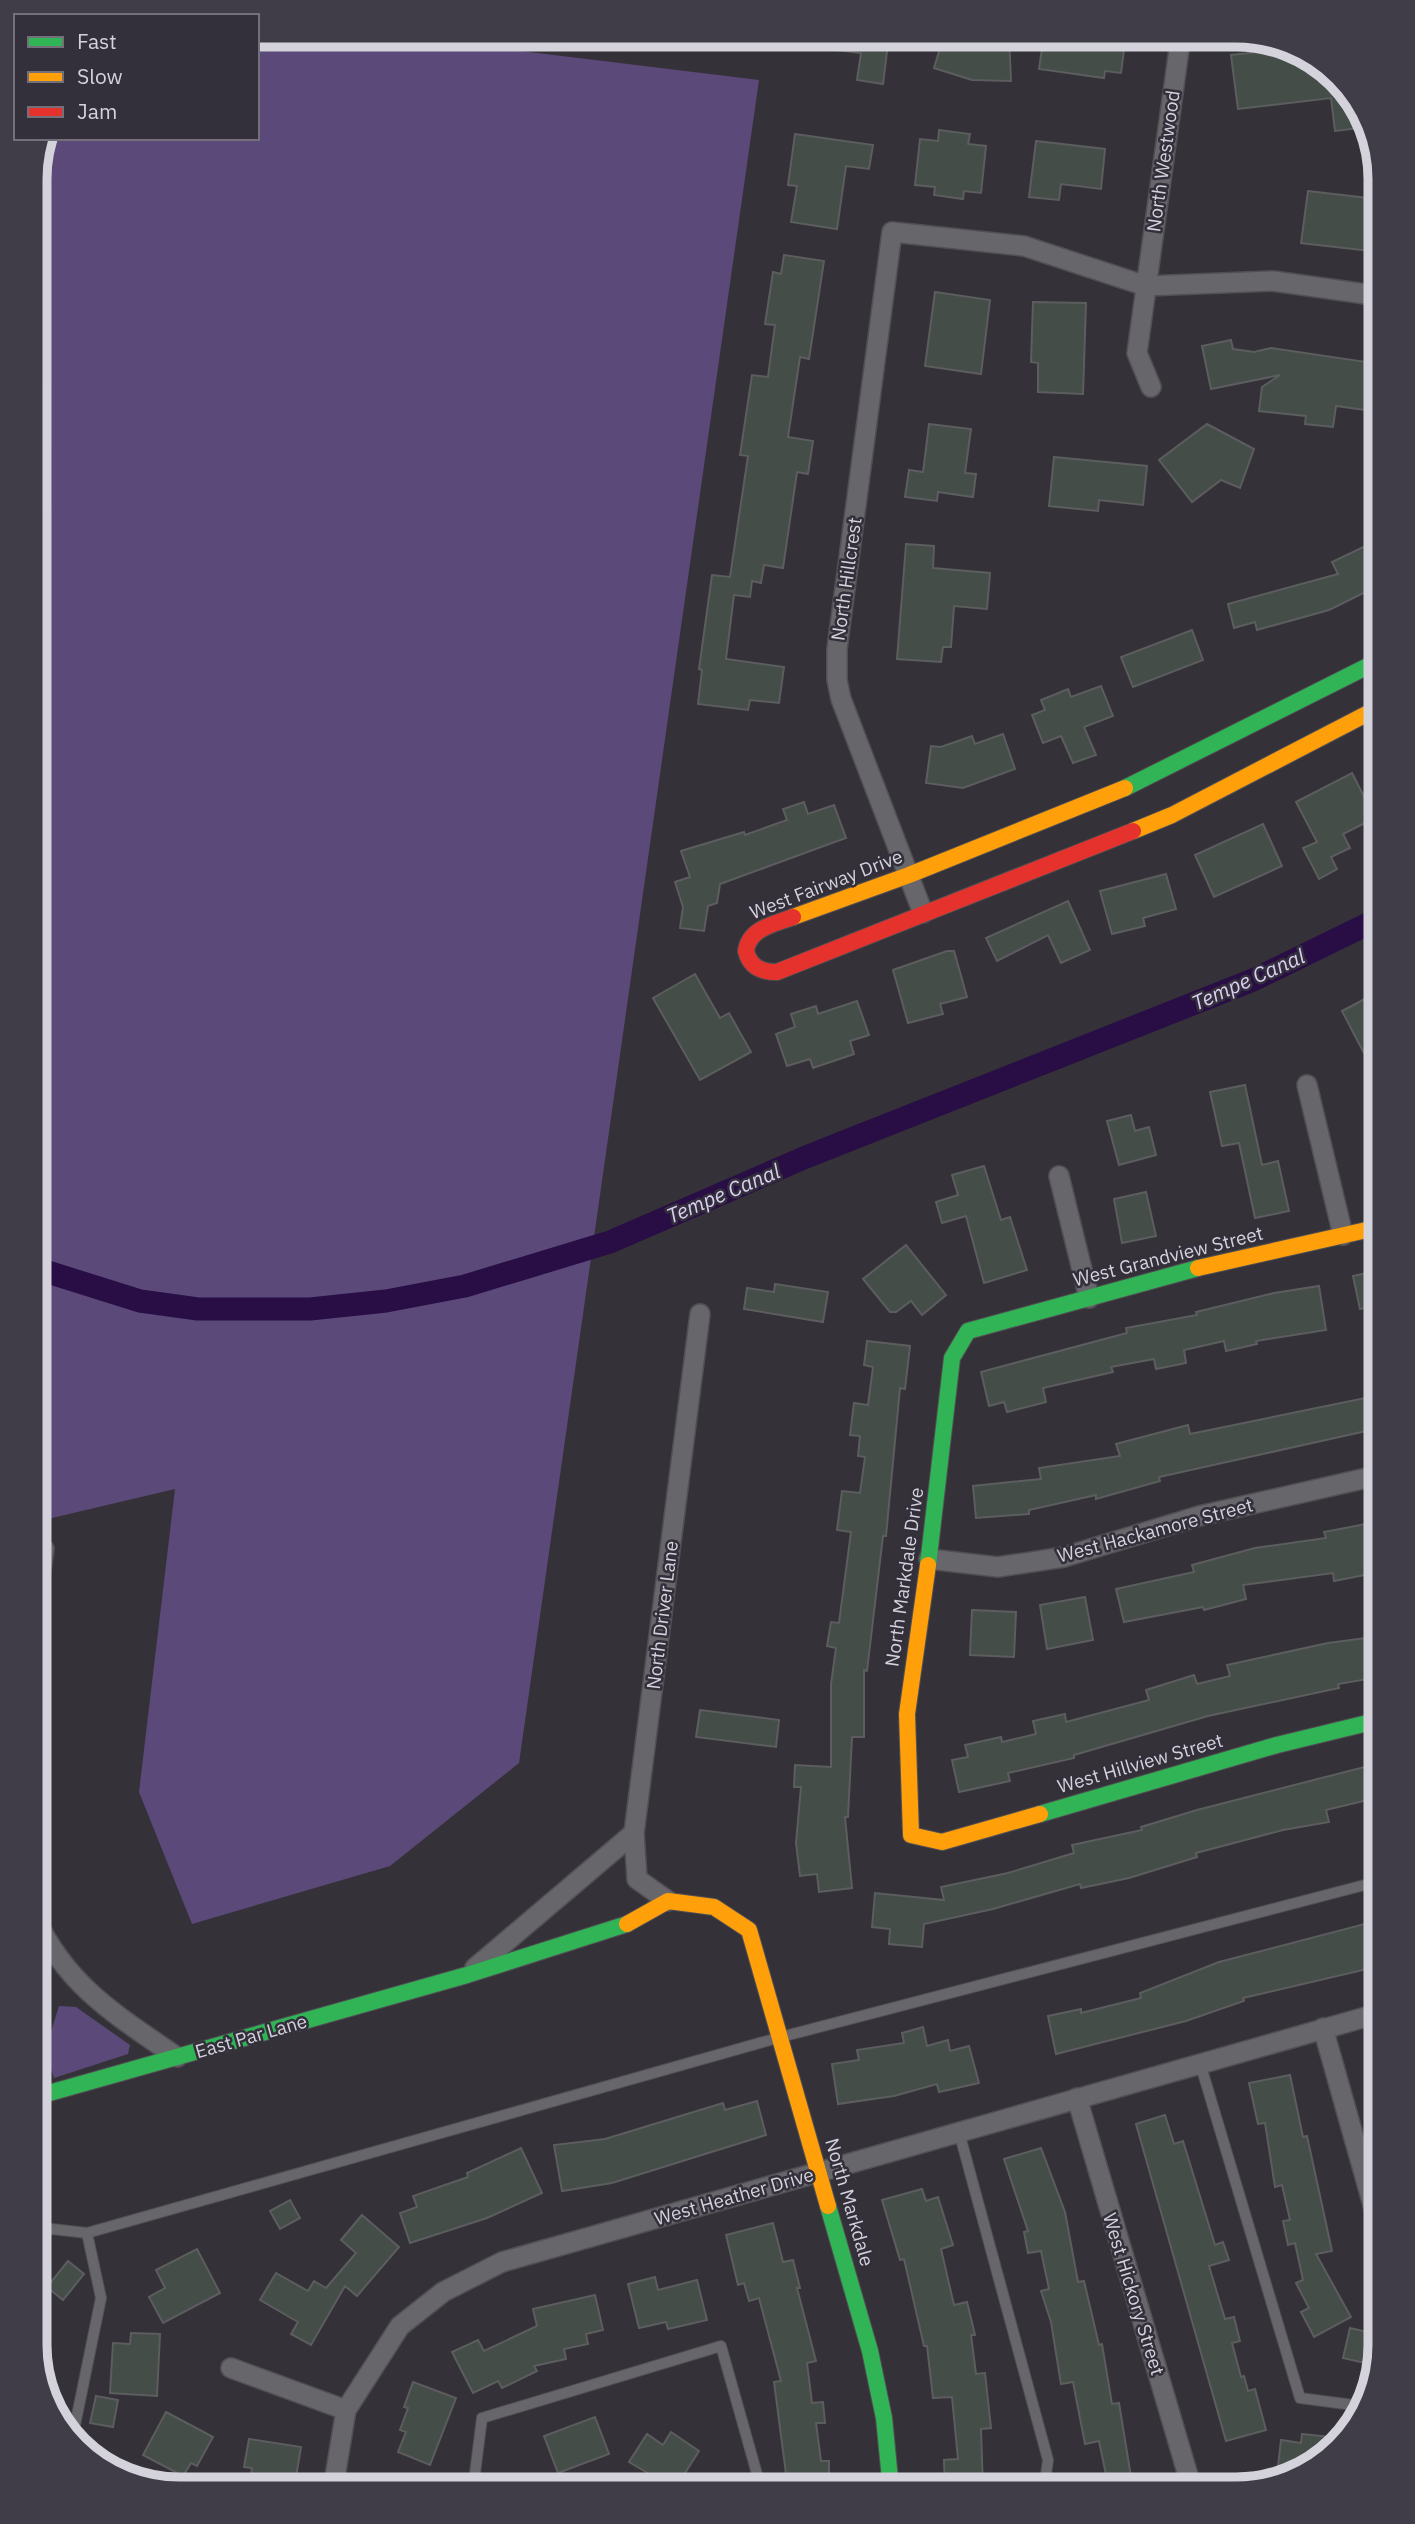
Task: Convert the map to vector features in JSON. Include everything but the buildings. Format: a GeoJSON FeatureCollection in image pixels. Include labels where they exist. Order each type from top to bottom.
{"type":"FeatureCollection","features":[{"type":"Feature","properties":{"kind":"street","name":"North Westwood"},"geometry":{"type":"LineString","coordinates":[[1151,387],[1137,353],[1179,48]]}},
{"type":"Feature","properties":{"kind":"street","name":"North Hillcrest"},"geometry":{"type":"LineString","coordinates":[[923,913],[841,699],[837,680],[837,649],[892,232],[1024,246],[1146,286]]}},
{"type":"Feature","properties":{"kind":"street"},"geometry":{"type":"LineString","coordinates":[[1146,286],[1273,281],[1368,294]]}},
{"type":"Feature","properties":{"kind":"street","name":"West Fairway Drive"},"geometry":{"type":"LineString","coordinates":[[1368,666],[1131,785],[909,874],[759,930],[750,935],[746,946],[747,958],[757,970],[766,974],[777,972],[1172,815],[1368,713]]}},
{"type":"Feature","properties":{"kind":"street"},"geometry":{"type":"LineString","coordinates":[[1307,1085],[1343,1236]]}},
{"type":"Feature","properties":{"kind":"street"},"geometry":{"type":"LineString","coordinates":[[1059,1176],[1088,1298]]}},
{"type":"Feature","properties":{"kind":"street","name":"West Grandview Street"},"geometry":{"type":"LineString","coordinates":[[968,1331],[1212,1264],[1368,1230]]}},
{"type":"Feature","properties":{"kind":"street","name":"North Driver Lane"},"geometry":{"type":"LineString","coordinates":[[667,1901],[637,1878],[634,1833],[700,1314]]}},
{"type":"Feature","properties":{"kind":"street","name":"North Markdale Drive"},"geometry":{"type":"LineString","coordinates":[[911,1835],[906,1714],[929,1559],[952,1358],[968,1331]]}},
{"type":"Feature","properties":{"kind":"street","name":"West Hackamore Street"},"geometry":{"type":"LineString","coordinates":[[929,1559],[999,1567],[1064,1557],[1199,1516],[1368,1478]]}},
{"type":"Feature","properties":{"kind":"street","name":"West Hillview Street"},"geometry":{"type":"LineString","coordinates":[[911,1835],[942,1842],[1276,1745],[1368,1723]]}},
{"type":"Feature","properties":{"kind":"street","name":"East Par Lane"},"geometry":{"type":"LineString","coordinates":[[467,1975],[634,1833]]}},
{"type":"Feature","properties":{"kind":"street","name":"East Par Lane"},"geometry":{"type":"LineString","coordinates":[[47,2094],[467,1975],[622,1927],[667,1901]]}},
{"type":"Feature","properties":{"kind":"street","name":"North Markdale"},"geometry":{"type":"LineString","coordinates":[[667,1901],[714,1907],[748,1930],[820,2172],[873,2365],[884,2418],[890,2477]]}},
{"type":"Feature","properties":{"kind":"street"},"geometry":{"type":"LineString","coordinates":[[47,1943],[93,1999],[177,2057]]}},
{"type":"Feature","properties":{"kind":"street","name":"West Heather Drive"},"geometry":{"type":"LineString","coordinates":[[335,2476],[346,2410],[400,2326],[443,2292],[502,2262],[1368,2016]]}},
{"type":"Feature","properties":{"kind":"street"},"geometry":{"type":"LineString","coordinates":[[1323,2028],[1368,2187]]}},
{"type":"Feature","properties":{"kind":"street","name":"West Hickory Street"},"geometry":{"type":"LineString","coordinates":[[1077,2098],[1188,2477]]}},
{"type":"Feature","properties":{"kind":"street"},"geometry":{"type":"LineString","coordinates":[[231,2368],[346,2410]]}},
{"type":"Feature","properties":{"kind":"lane"},"geometry":{"type":"LineString","coordinates":[[47,2230],[87,2233],[781,2037],[1368,1884]]}},
{"type":"Feature","properties":{"kind":"lane"},"geometry":{"type":"LineString","coordinates":[[1200,2063],[1300,2398],[1353,2405]]}},
{"type":"Feature","properties":{"kind":"lane"},"geometry":{"type":"LineString","coordinates":[[959,2132],[1048,2460],[1046,2477]]}},
{"type":"Feature","properties":{"kind":"lane"},"geometry":{"type":"LineString","coordinates":[[75,2425],[101,2298],[87,2233]]}},
{"type":"Feature","properties":{"kind":"lane"},"geometry":{"type":"LineString","coordinates":[[475,2476],[482,2418],[722,2346],[757,2477]]}},
{"type":"Feature","properties":{"kind":"shaded area"},"geometry":{"type":"Polygon","coordinates":[[[259,48],[522,48],[521,51],[759,80],[519,1763],[390,1866],[192,1924],[139,1792],[175,1489],[47,1519],[48,162],[54,140],[259,140],[259,48]]]}},
{"type":"Feature","properties":{"kind":"shaded area"},"geometry":{"type":"Polygon","coordinates":[[[59,2006],[76,2007],[130,2045],[128,2054],[54,2078],[47,2057],[47,2044],[59,2006]]]}},
{"type":"Feature","properties":{"kind":"waterway","name":"Tempe Canal"},"geometry":{"type":"LineString","coordinates":[[47,1272],[140,1301],[198,1309],[310,1309],[386,1301],[465,1286],[610,1242],[806,1157],[1253,980],[1368,924]]}},
{"type":"Feature","properties":{"kind":"traffic: fast"},"geometry":{"type":"LineString","coordinates":[[1125,788],[1368,666]]}},
{"type":"Feature","properties":{"kind":"traffic: fast"},"geometry":{"type":"LineString","coordinates":[[928,1565],[952,1358],[968,1331],[1198,1268]]}},
{"type":"Feature","properties":{"kind":"traffic: fast"},"geometry":{"type":"LineString","coordinates":[[1040,1814],[1277,1745],[1368,1723]]}},
{"type":"Feature","properties":{"kind":"traffic: fast"},"geometry":{"type":"LineString","coordinates":[[47,2094],[467,1975],[627,1924]]}},
{"type":"Feature","properties":{"kind":"traffic: fast"},"geometry":{"type":"LineString","coordinates":[[828,2206],[870,2351],[884,2418],[890,2477]]}},
{"type":"Feature","properties":{"kind":"traffic: slow"},"geometry":{"type":"LineString","coordinates":[[1133,831],[1172,815],[1368,713]]}},
{"type":"Feature","properties":{"kind":"traffic: slow"},"geometry":{"type":"LineString","coordinates":[[793,917],[909,875],[1125,788]]}},
{"type":"Feature","properties":{"kind":"traffic: slow"},"geometry":{"type":"LineString","coordinates":[[1198,1268],[1368,1230]]}},
{"type":"Feature","properties":{"kind":"traffic: slow"},"geometry":{"type":"LineString","coordinates":[[928,1565],[907,1714],[911,1835],[942,1842],[1040,1814]]}},
{"type":"Feature","properties":{"kind":"traffic: slow"},"geometry":{"type":"LineString","coordinates":[[627,1924],[668,1901],[714,1907],[749,1930],[828,2206]]}},
{"type":"Feature","properties":{"kind":"traffic: jam"},"geometry":{"type":"LineString","coordinates":[[793,917],[764,928],[752,937],[746,951],[757,968],[777,972],[1133,831]]}}]}
